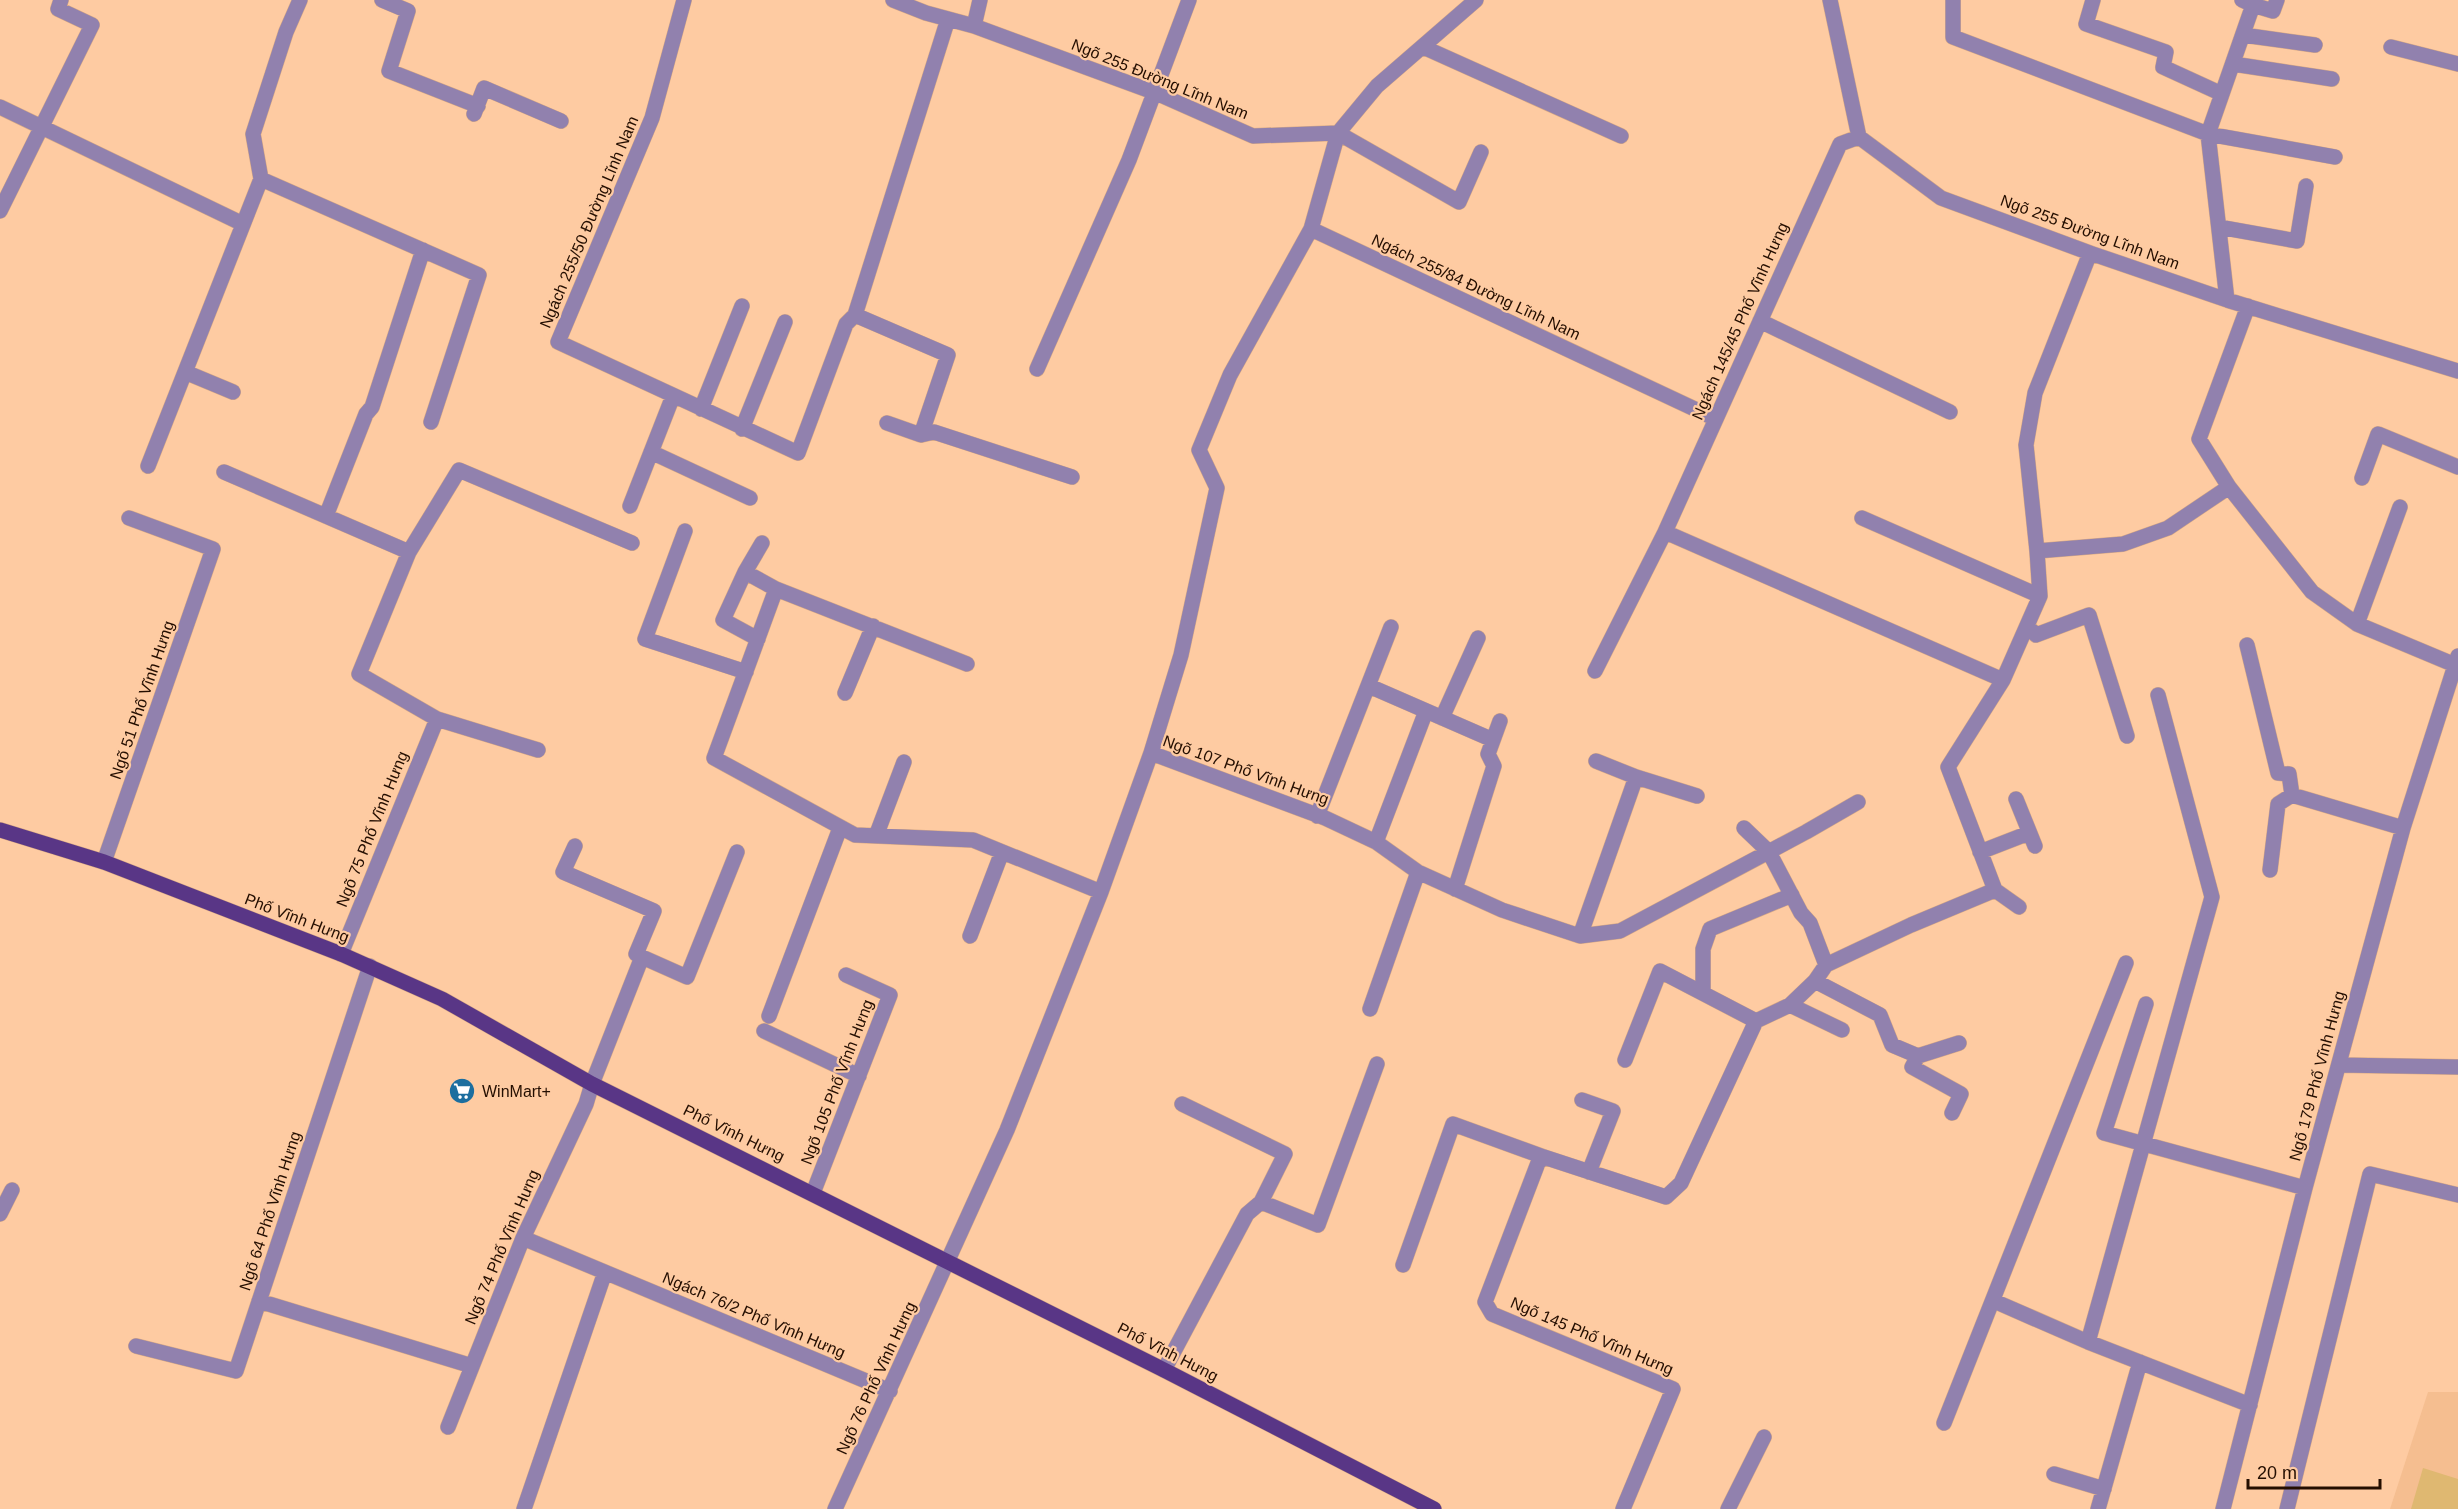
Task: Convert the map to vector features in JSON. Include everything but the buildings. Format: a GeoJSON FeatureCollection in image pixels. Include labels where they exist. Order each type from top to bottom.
{"type":"FeatureCollection","features":[{"type":"Feature","properties":{"kind":"main road","name":"Phố Vĩnh Hưng"},"geometry":{"type":"LineString","coordinates":[[0,830],[104,862],[341,954],[442,999],[592,1083],[1164,1370],[1434,1509]]}},
{"type":"Feature","properties":{"kind":"street"},"geometry":{"type":"LineString","coordinates":[[2,203],[92,25],[58,9],[61,0]]}},
{"type":"Feature","properties":{"kind":"street"},"geometry":{"type":"LineString","coordinates":[[148,466],[261,179],[253,134],[286,32],[300,0]]}},
{"type":"Feature","properties":{"kind":"street"},"geometry":{"type":"LineString","coordinates":[[382,0],[408,11],[389,72],[476,110],[484,88],[561,121]]}},
{"type":"Feature","properties":{"kind":"street","name":"Ngách 255/50 Đường Lĩnh Nam"},"geometry":{"type":"LineString","coordinates":[[684,0],[652,118],[558,342],[798,453],[846,324],[855,315]]}},
{"type":"Feature","properties":{"kind":"street","name":"Ngõ 255 Đường Lĩnh Nam"},"geometry":{"type":"LineString","coordinates":[[893,0],[1156,93],[1253,136],[1338,133]]}},
{"type":"Feature","properties":{"kind":"street"},"geometry":{"type":"LineString","coordinates":[[974,27],[980,0]]}},
{"type":"Feature","properties":{"kind":"street"},"geometry":{"type":"LineString","coordinates":[[1037,369],[1129,160],[1189,0]]}},
{"type":"Feature","properties":{"kind":"street"},"geometry":{"type":"LineString","coordinates":[[1151,753],[1181,655],[1217,488],[1199,450],[1230,375],[1311,229],[1338,133],[1377,86],[1476,0]]}},
{"type":"Feature","properties":{"kind":"street"},"geometry":{"type":"LineString","coordinates":[[1830,0],[1859,137]]}},
{"type":"Feature","properties":{"kind":"street"},"geometry":{"type":"LineString","coordinates":[[1953,0],[1953,37],[2208,134],[2335,157]]}},
{"type":"Feature","properties":{"kind":"street"},"geometry":{"type":"LineString","coordinates":[[2093,0],[2086,24],[2166,52],[2163,67],[2222,94]]}},
{"type":"Feature","properties":{"kind":"street"},"geometry":{"type":"LineString","coordinates":[[2227,300],[2208,134],[2243,35],[2248,3],[2273,11],[2277,0]]}},
{"type":"Feature","properties":{"kind":"street"},"geometry":{"type":"LineString","coordinates":[[921,435],[948,355],[855,315],[948,19]]}},
{"type":"Feature","properties":{"kind":"street"},"geometry":{"type":"LineString","coordinates":[[2243,35],[2315,45]]}},
{"type":"Feature","properties":{"kind":"street"},"geometry":{"type":"LineString","coordinates":[[1424,47],[1622,136]]}},
{"type":"Feature","properties":{"kind":"street"},"geometry":{"type":"LineString","coordinates":[[2391,47],[2458,64]]}},
{"type":"Feature","properties":{"kind":"street"},"geometry":{"type":"LineString","coordinates":[[2233,64],[2332,79]]}},
{"type":"Feature","properties":{"kind":"street"},"geometry":{"type":"LineString","coordinates":[[0,107],[243,224]]}},
{"type":"Feature","properties":{"kind":"street"},"geometry":{"type":"LineString","coordinates":[[1338,133],[1459,202],[1481,152]]}},
{"type":"Feature","properties":{"kind":"street","name":"Ngõ 255 Đường Lĩnh Nam"},"geometry":{"type":"LineString","coordinates":[[1859,137],[1941,198],[2227,300],[2458,371]]}},
{"type":"Feature","properties":{"kind":"street","name":"Ngách 145/45 Phố Vĩnh Hưng"},"geometry":{"type":"LineString","coordinates":[[1595,671],[1665,532],[1840,144],[1859,137]]}},
{"type":"Feature","properties":{"kind":"street"},"geometry":{"type":"LineString","coordinates":[[261,179],[479,275],[431,422]]}},
{"type":"Feature","properties":{"kind":"street"},"geometry":{"type":"LineString","coordinates":[[2219,227],[2297,240],[2306,186]]}},
{"type":"Feature","properties":{"kind":"street","name":"Ngách 255/84 Đường Lĩnh Nam"},"geometry":{"type":"LineString","coordinates":[[1311,229],[1716,419]]}},
{"type":"Feature","properties":{"kind":"street"},"geometry":{"type":"LineString","coordinates":[[326,516],[366,414],[372,408],[423,250]]}},
{"type":"Feature","properties":{"kind":"street"},"geometry":{"type":"LineString","coordinates":[[2019,907],[1995,890],[1947,767],[2003,680],[2040,596],[2026,445],[2030,417],[2035,393],[2090,253]]}},
{"type":"Feature","properties":{"kind":"street"},"geometry":{"type":"LineString","coordinates":[[702,409],[742,306]]}},
{"type":"Feature","properties":{"kind":"street"},"geometry":{"type":"LineString","coordinates":[[2248,306],[2199,439],[2229,487],[2312,592],[2357,624],[2455,670]]}},
{"type":"Feature","properties":{"kind":"street"},"geometry":{"type":"LineString","coordinates":[[1760,321],[1950,412]]}},
{"type":"Feature","properties":{"kind":"street"},"geometry":{"type":"LineString","coordinates":[[742,429],[785,322]]}},
{"type":"Feature","properties":{"kind":"street"},"geometry":{"type":"LineString","coordinates":[[185,372],[232,392]]}},
{"type":"Feature","properties":{"kind":"street"},"geometry":{"type":"LineString","coordinates":[[630,506],[673,396]]}},
{"type":"Feature","properties":{"kind":"street"},"geometry":{"type":"LineString","coordinates":[[887,423],[921,435],[934,432],[1072,477]]}},
{"type":"Feature","properties":{"kind":"street"},"geometry":{"type":"LineString","coordinates":[[2362,478],[2378,434],[2458,467]]}},
{"type":"Feature","properties":{"kind":"street"},"geometry":{"type":"LineString","coordinates":[[651,452],[750,498]]}},
{"type":"Feature","properties":{"kind":"street"},"geometry":{"type":"LineString","coordinates":[[538,750],[437,719],[360,674],[409,552],[459,470],[632,543]]}},
{"type":"Feature","properties":{"kind":"street"},"geometry":{"type":"LineString","coordinates":[[224,472],[409,552]]}},
{"type":"Feature","properties":{"kind":"street"},"geometry":{"type":"LineString","coordinates":[[2037,552],[2123,544],[2168,528],[2229,487]]}},
{"type":"Feature","properties":{"kind":"street"},"geometry":{"type":"LineString","coordinates":[[2357,624],[2400,507]]}},
{"type":"Feature","properties":{"kind":"street","name":"Ngõ 51 Phố Vĩnh Hưng"},"geometry":{"type":"LineString","coordinates":[[104,862],[213,549],[129,518]]}},
{"type":"Feature","properties":{"kind":"street"},"geometry":{"type":"LineString","coordinates":[[1862,518],[2040,596]]}},
{"type":"Feature","properties":{"kind":"street"},"geometry":{"type":"LineString","coordinates":[[685,531],[645,639],[746,672]]}},
{"type":"Feature","properties":{"kind":"street"},"geometry":{"type":"LineString","coordinates":[[1665,532],[2003,680]]}},
{"type":"Feature","properties":{"kind":"street"},"geometry":{"type":"LineString","coordinates":[[758,639],[723,620],[745,572],[762,543]]}},
{"type":"Feature","properties":{"kind":"street"},"geometry":{"type":"LineString","coordinates":[[745,572],[776,589],[967,664]]}},
{"type":"Feature","properties":{"kind":"street"},"geometry":{"type":"LineString","coordinates":[[776,589],[714,758],[855,835],[973,840],[1101,892]]}},
{"type":"Feature","properties":{"kind":"street"},"geometry":{"type":"LineString","coordinates":[[2027,626],[2036,635],[2089,615],[2127,736]]}},
{"type":"Feature","properties":{"kind":"street"},"geometry":{"type":"LineString","coordinates":[[845,693],[873,626]]}},
{"type":"Feature","properties":{"kind":"street"},"geometry":{"type":"LineString","coordinates":[[1317,816],[1391,627]]}},
{"type":"Feature","properties":{"kind":"street"},"geometry":{"type":"LineString","coordinates":[[1442,718],[1478,638]]}},
{"type":"Feature","properties":{"kind":"street"},"geometry":{"type":"LineString","coordinates":[[2247,645],[2278,773],[2289,774],[2292,795]]}},
{"type":"Feature","properties":{"kind":"street","name":"Ngõ 179 Phố Vĩnh Hưng"},"geometry":{"type":"LineString","coordinates":[[2223,1509],[2403,828],[2455,670]]}},
{"type":"Feature","properties":{"kind":"street"},"geometry":{"type":"LineString","coordinates":[[1369,686],[1493,740]]}},
{"type":"Feature","properties":{"kind":"street"},"geometry":{"type":"LineString","coordinates":[[2088,1342],[2212,897],[2158,695]]}},
{"type":"Feature","properties":{"kind":"street"},"geometry":{"type":"LineString","coordinates":[[1376,842],[1426,711]]}},
{"type":"Feature","properties":{"kind":"street","name":"Ngõ 75 Phố Vĩnh Hưng"},"geometry":{"type":"LineString","coordinates":[[341,954],[437,719]]}},
{"type":"Feature","properties":{"kind":"street"},"geometry":{"type":"LineString","coordinates":[[1455,889],[1494,766],[1488,754],[1500,721]]}},
{"type":"Feature","properties":{"kind":"street","name":"Ngõ 107 Phố Vĩnh Hưng"},"geometry":{"type":"LineString","coordinates":[[949,1262],[1007,1130],[1101,892],[1151,753],[1317,816],[1376,842],[1418,872],[1455,889],[1502,910],[1580,936]]}},
{"type":"Feature","properties":{"kind":"street"},"geometry":{"type":"LineString","coordinates":[[1596,761],[1636,777],[1697,796]]}},
{"type":"Feature","properties":{"kind":"street"},"geometry":{"type":"LineString","coordinates":[[876,836],[904,762]]}},
{"type":"Feature","properties":{"kind":"street"},"geometry":{"type":"LineString","coordinates":[[1636,777],[1580,936],[1620,932],[1858,802]]}},
{"type":"Feature","properties":{"kind":"street"},"geometry":{"type":"LineString","coordinates":[[2270,870],[2278,804],[2292,795],[2403,828]]}},
{"type":"Feature","properties":{"kind":"street"},"geometry":{"type":"LineString","coordinates":[[1980,852],[2032,840],[2016,799]]}},
{"type":"Feature","properties":{"kind":"street"},"geometry":{"type":"LineString","coordinates":[[768,1016],[840,828]]}},
{"type":"Feature","properties":{"kind":"street"},"geometry":{"type":"LineString","coordinates":[[1744,828],[1769,852],[1810,924],[1826,965]]}},
{"type":"Feature","properties":{"kind":"street","name":"Ngõ 74 Phố Vĩnh Hưng"},"geometry":{"type":"LineString","coordinates":[[448,1427],[523,1238],[586,1104],[592,1083],[642,957],[636,954],[654,911],[564,872],[575,846]]}},
{"type":"Feature","properties":{"kind":"street"},"geometry":{"type":"LineString","coordinates":[[642,957],[687,977],[737,852]]}},
{"type":"Feature","properties":{"kind":"street"},"geometry":{"type":"LineString","coordinates":[[970,936],[1002,852]]}},
{"type":"Feature","properties":{"kind":"street"},"geometry":{"type":"LineString","coordinates":[[1370,1009],[1418,872]]}},
{"type":"Feature","properties":{"kind":"street"},"geometry":{"type":"LineString","coordinates":[[1403,1265],[1453,1124],[1666,1197],[1681,1183],[1756,1021],[1790,1005],[1815,981],[1826,965],[1911,925],[1995,890]]}},
{"type":"Feature","properties":{"kind":"street"},"geometry":{"type":"LineString","coordinates":[[1703,993],[1703,949],[1710,929],[1792,896]]}},
{"type":"Feature","properties":{"kind":"street"},"geometry":{"type":"LineString","coordinates":[[1944,1423],[2126,963]]}},
{"type":"Feature","properties":{"kind":"street","name":"Ngõ 64 Phố Vĩnh Hưng"},"geometry":{"type":"LineString","coordinates":[[136,1346],[236,1371],[370,966]]}},
{"type":"Feature","properties":{"kind":"street"},"geometry":{"type":"LineString","coordinates":[[1625,1060],[1660,971],[1756,1021]]}},
{"type":"Feature","properties":{"kind":"street","name":"Ngõ 105 Phố Vĩnh Hưng"},"geometry":{"type":"LineString","coordinates":[[813,1193],[890,995],[846,975]]}},
{"type":"Feature","properties":{"kind":"street"},"geometry":{"type":"LineString","coordinates":[[1815,981],[1880,1015],[1892,1045],[1918,1056],[1959,1043]]}},
{"type":"Feature","properties":{"kind":"street"},"geometry":{"type":"LineString","coordinates":[[2146,1004],[2104,1133],[2306,1188]]}},
{"type":"Feature","properties":{"kind":"street"},"geometry":{"type":"LineString","coordinates":[[1790,1005],[1842,1030]]}},
{"type":"Feature","properties":{"kind":"street"},"geometry":{"type":"LineString","coordinates":[[764,1031],[859,1076]]}},
{"type":"Feature","properties":{"kind":"street"},"geometry":{"type":"LineString","coordinates":[[1918,1056],[1912,1067],[1961,1094],[1952,1113]]}},
{"type":"Feature","properties":{"kind":"street"},"geometry":{"type":"LineString","coordinates":[[1261,1202],[1318,1226],[1377,1064]]}},
{"type":"Feature","properties":{"kind":"street"},"geometry":{"type":"LineString","coordinates":[[2339,1065],[2458,1066]]}},
{"type":"Feature","properties":{"kind":"street"},"geometry":{"type":"LineString","coordinates":[[1582,1100],[1613,1111],[1588,1172]]}},
{"type":"Feature","properties":{"kind":"street"},"geometry":{"type":"LineString","coordinates":[[1164,1370],[1247,1214],[1261,1202],[1285,1154],[1182,1104]]}},
{"type":"Feature","properties":{"kind":"street","name":"Ngõ 145 Phố Vĩnh Hưng"},"geometry":{"type":"LineString","coordinates":[[1544,1157],[1538,1163],[1485,1302],[1492,1314],[1673,1389],[1623,1509]]}},
{"type":"Feature","properties":{"kind":"street"},"geometry":{"type":"LineString","coordinates":[[2287,1509],[2370,1174],[2458,1195]]}},
{"type":"Feature","properties":{"kind":"street"},"geometry":{"type":"LineString","coordinates":[[0,1214],[12,1190]]}},
{"type":"Feature","properties":{"kind":"street","name":"Ngách 76/2 Phố Vĩnh Hưng"},"geometry":{"type":"LineString","coordinates":[[523,1238],[890,1391]]}},
{"type":"Feature","properties":{"kind":"street","name":"Ngõ 76 Phố Vĩnh Hưng"},"geometry":{"type":"LineString","coordinates":[[835,1509],[949,1262]]}},
{"type":"Feature","properties":{"kind":"street"},"geometry":{"type":"LineString","coordinates":[[524,1509],[605,1272]]}},
{"type":"Feature","properties":{"kind":"street"},"geometry":{"type":"LineString","coordinates":[[259,1301],[472,1366]]}},
{"type":"Feature","properties":{"kind":"street"},"geometry":{"type":"LineString","coordinates":[[1994,1301],[2088,1342],[2250,1405]]}},
{"type":"Feature","properties":{"kind":"street"},"geometry":{"type":"LineString","coordinates":[[2098,1509],[2140,1362]]}},
{"type":"Feature","properties":{"kind":"street"},"geometry":{"type":"LineString","coordinates":[[1728,1509],[1764,1437]]}},
{"type":"Feature","properties":{"kind":"street"},"geometry":{"type":"LineString","coordinates":[[2054,1474],[2104,1489]]}},
{"type":"Feature","properties":{"kind":"shaded area"},"geometry":{"type":"Polygon","coordinates":[[[2428,1392],[2458,1392],[2458,1509],[2390,1509],[2428,1392]]]}},
{"type":"Feature","properties":{"kind":"place","name":"WinMart+"},"geometry":{"type":"Point","coordinates":[462,1091]}}]}
